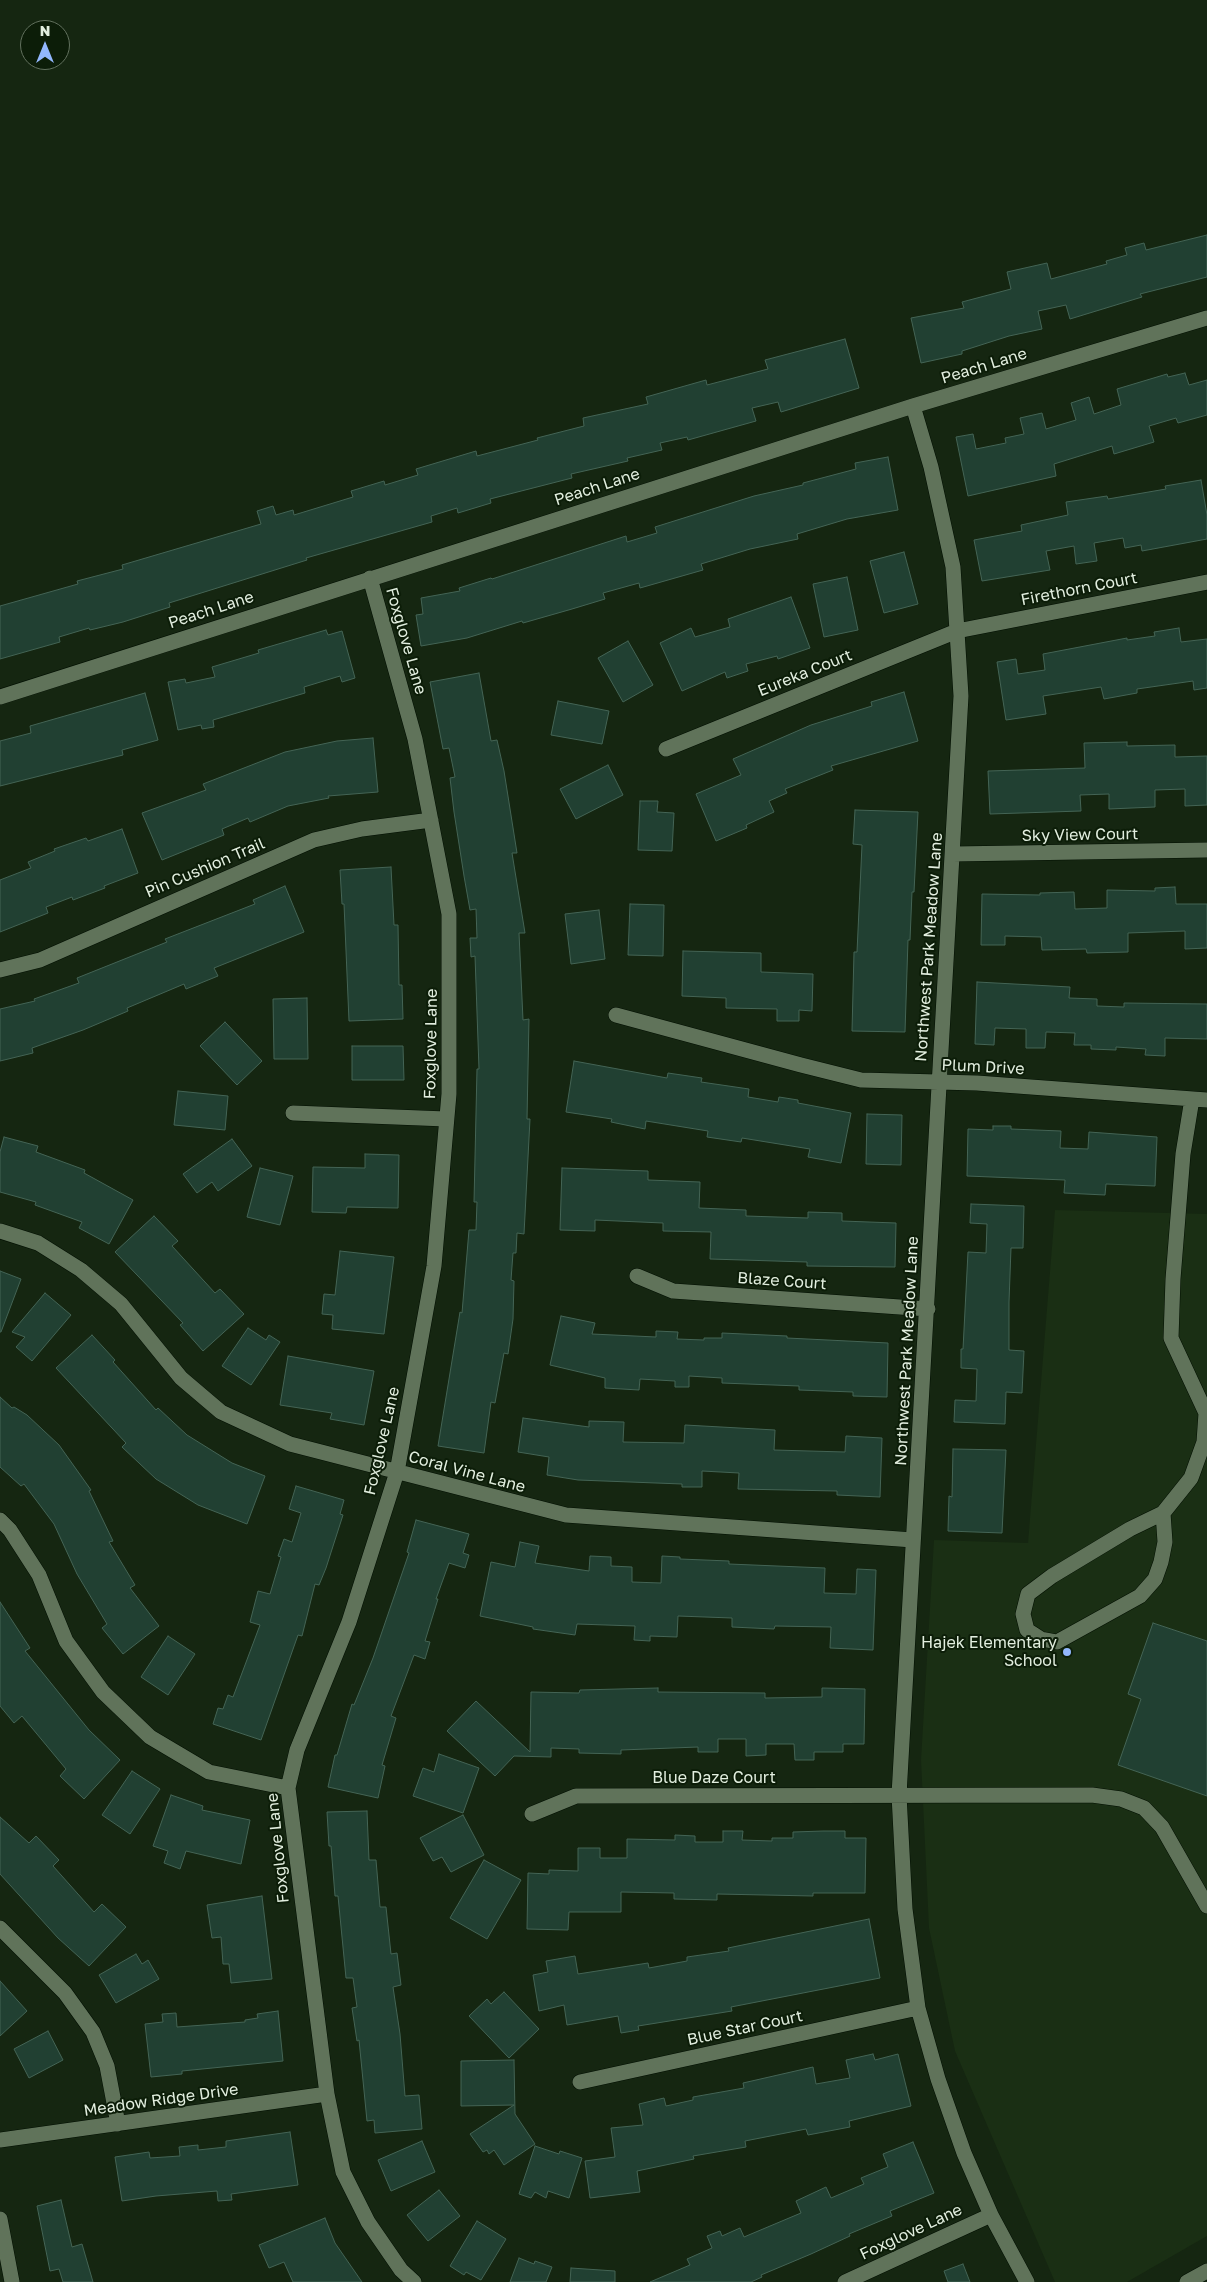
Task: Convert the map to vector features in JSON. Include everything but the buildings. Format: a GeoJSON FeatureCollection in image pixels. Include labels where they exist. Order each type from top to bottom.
{"type":"FeatureCollection","features":[{"type":"Feature","properties":{"kind":"street","name":"Peach Lane"},"geometry":{"type":"LineString","coordinates":[[0,697],[913,406],[1207,318]]}},
{"type":"Feature","properties":{"kind":"street","name":"Northwest Park Meadow Lane"},"geometry":{"type":"LineString","coordinates":[[913,406],[931,467],[952,567],[961,696],[938,1082],[928,1310],[899,1795],[905,1909],[918,2008],[938,2079],[964,2153],[991,2215],[1027,2282]]}},
{"type":"Feature","properties":{"kind":"street","name":"Foxglove Lane"},"geometry":{"type":"LineString","coordinates":[[370,578],[415,739],[449,914],[449,1094],[434,1266],[397,1472],[349,1622],[297,1750],[288,1788],[327,2094],[343,2172],[368,2222],[401,2270],[414,2282]]}},
{"type":"Feature","properties":{"kind":"street","name":"Firethorn Court"},"geometry":{"type":"LineString","coordinates":[[957,631],[1207,582]]}},
{"type":"Feature","properties":{"kind":"street","name":"Eureka Court"},"geometry":{"type":"LineString","coordinates":[[666,749],[957,631]]}},
{"type":"Feature","properties":{"kind":"street","name":"Pin Cushion Trail"},"geometry":{"type":"LineString","coordinates":[[0,970],[40,960],[314,840],[362,829],[431,820]]}},
{"type":"Feature","properties":{"kind":"street","name":"Sky View Court"},"geometry":{"type":"LineString","coordinates":[[952,854],[1207,850]]}},
{"type":"Feature","properties":{"kind":"street","name":"Plum Drive"},"geometry":{"type":"LineString","coordinates":[[616,1015],[862,1080],[938,1082],[1200,1100]]}},
{"type":"Feature","properties":{"kind":"street"},"geometry":{"type":"LineString","coordinates":[[1163,1513],[1165,1542],[1161,1562],[1155,1579],[1140,1596],[1057,1642],[1041,1639],[1027,1630],[1023,1614],[1028,1594],[1052,1576],[1130,1529],[1163,1513],[1192,1478],[1204,1442],[1206,1413],[1171,1338],[1173,1279],[1183,1154],[1200,1100]]}},
{"type":"Feature","properties":{"kind":"street"},"geometry":{"type":"LineString","coordinates":[[292,1112],[446,1119]]}},
{"type":"Feature","properties":{"kind":"street","name":"Coral Vine Lane"},"geometry":{"type":"LineString","coordinates":[[0,1231],[38,1243],[81,1270],[121,1304],[182,1378],[221,1412],[290,1444],[566,1515],[914,1540]]}},
{"type":"Feature","properties":{"kind":"street","name":"Blaze Court"},"geometry":{"type":"LineString","coordinates":[[637,1276],[673,1291],[928,1310]]}},
{"type":"Feature","properties":{"kind":"street"},"geometry":{"type":"LineString","coordinates":[[0,1520],[10,1530],[39,1575],[66,1641],[103,1692],[150,1736],[209,1772],[288,1788]]}},
{"type":"Feature","properties":{"kind":"street","name":"Blue Daze Court"},"geometry":{"type":"LineString","coordinates":[[532,1814],[576,1796],[1092,1795],[1122,1799],[1144,1808],[1162,1827],[1207,1906]]}},
{"type":"Feature","properties":{"kind":"street"},"geometry":{"type":"LineString","coordinates":[[0,1928],[65,1993],[93,2032],[106,2066],[118,2124]]}},
{"type":"Feature","properties":{"kind":"street","name":"Blue Star Court"},"geometry":{"type":"LineString","coordinates":[[580,2082],[918,2008]]}},
{"type":"Feature","properties":{"kind":"street","name":"Meadow Ridge Drive"},"geometry":{"type":"LineString","coordinates":[[0,2140],[327,2094]]}},
{"type":"Feature","properties":{"kind":"street","name":"Foxglove Lane"},"geometry":{"type":"LineString","coordinates":[[845,2282],[991,2215]]}},
{"type":"Feature","properties":{"kind":"street"},"geometry":{"type":"LineString","coordinates":[[0,2219],[12,2282]]}},
{"type":"Feature","properties":{"kind":"street"},"geometry":{"type":"LineString","coordinates":[[1187,2282],[1207,2270]]}},
{"type":"Feature","properties":{"kind":"shaded area","name":"Hajek Elementary School"},"geometry":{"type":"Polygon","coordinates":[[[1055,1210],[1207,1214],[1207,2236],[1127,2282],[1055,2282],[955,2051],[929,1928],[921,1760],[934,1540],[1028,1543],[1055,1210]]]}},
{"type":"Feature","properties":{"kind":"place","name":"Hajek Elementary School"},"geometry":{"type":"Point","coordinates":[1067,1652]}}]}
